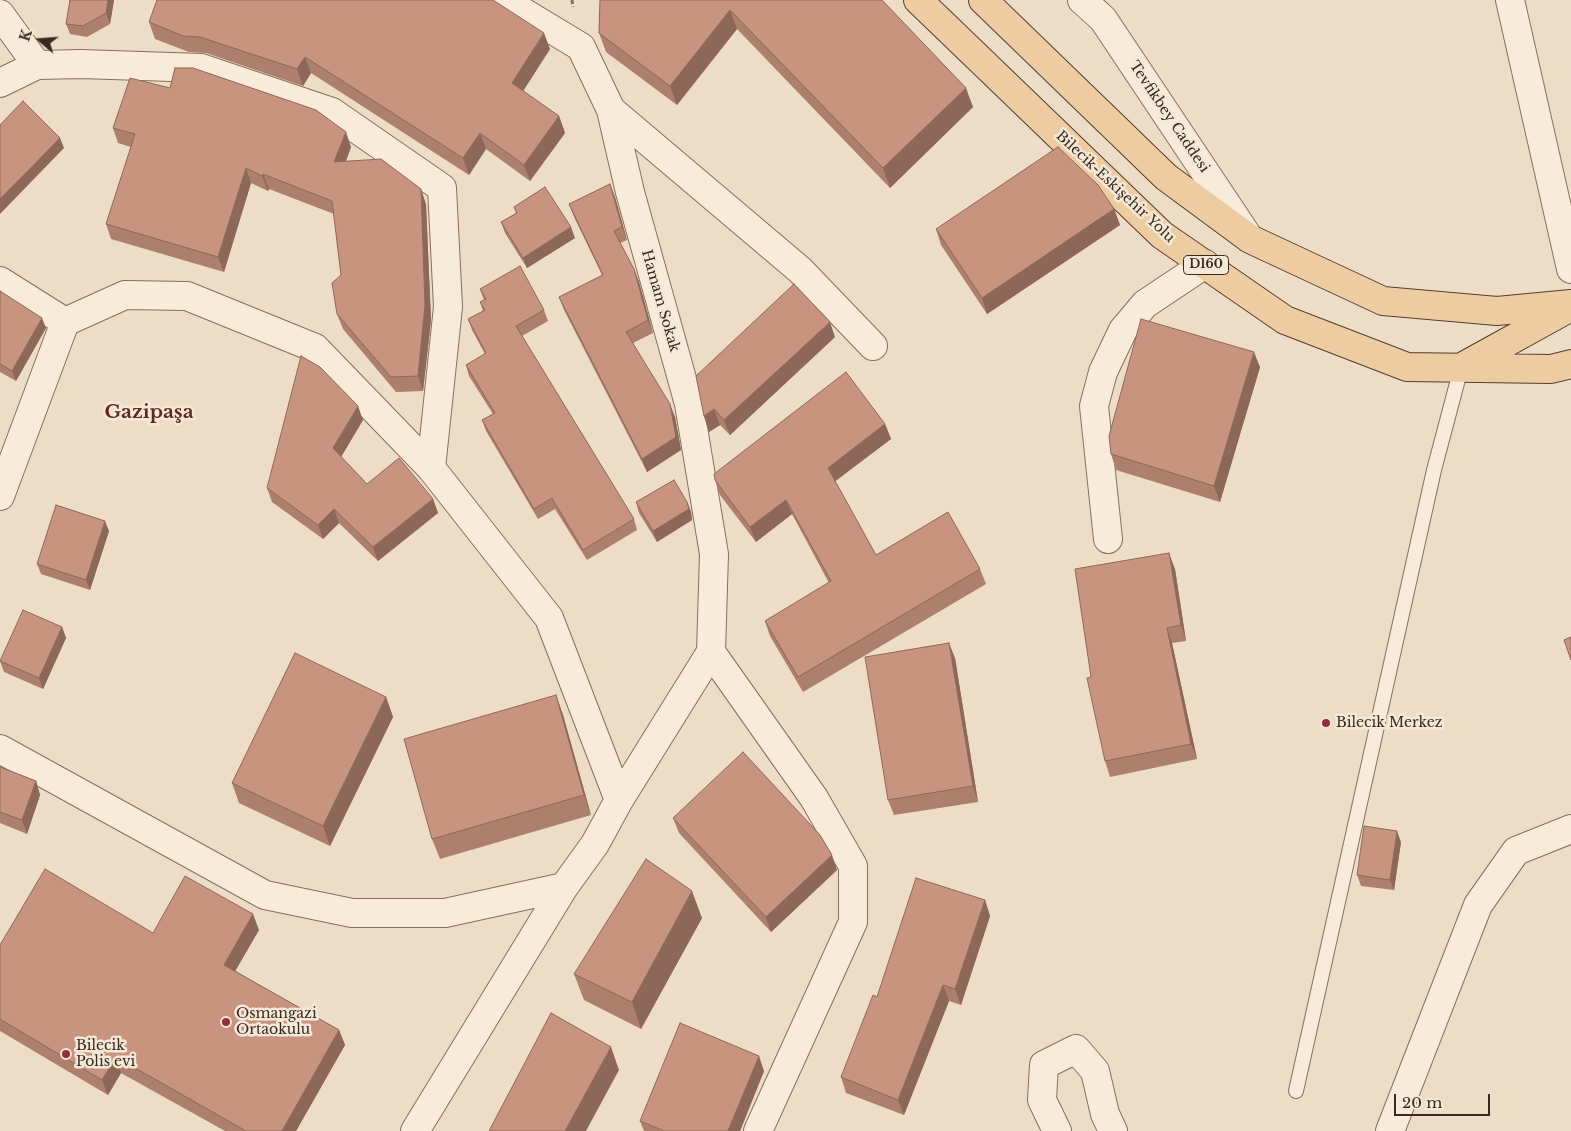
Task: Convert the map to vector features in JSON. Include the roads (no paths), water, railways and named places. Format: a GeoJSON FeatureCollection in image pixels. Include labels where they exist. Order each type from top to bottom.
{"type":"FeatureCollection","features":[{"type":"Feature","properties":{"kind":"main road","name":"Bilecik-Eskişehir Yolu"},"geometry":{"type":"LineString","coordinates":[[918,0],[1162,235],[1286,320],[1407,367],[1551,369],[1571,364]]}},
{"type":"Feature","properties":{"kind":"main road"},"geometry":{"type":"LineString","coordinates":[[983,0],[1166,178],[1250,239],[1383,301],[1497,311],[1571,306]]}},
{"type":"Feature","properties":{"kind":"main road"},"geometry":{"type":"LineString","coordinates":[[1461,368],[1571,306]]}},
{"type":"Feature","properties":{"kind":"street","name":"Hamam Sokak"},"geometry":{"type":"LineString","coordinates":[[503,0],[581,47],[611,110],[630,192],[689,404],[714,554],[711,652]]}},
{"type":"Feature","properties":{"kind":"street","name":"Tevfikbey Caddesi"},"geometry":{"type":"LineString","coordinates":[[1082,0],[1103,19],[1250,239]]}},
{"type":"Feature","properties":{"kind":"street"},"geometry":{"type":"LineString","coordinates":[[1510,0],[1571,269]]}},
{"type":"Feature","properties":{"kind":"street"},"geometry":{"type":"LineString","coordinates":[[0,14],[37,65]]}},
{"type":"Feature","properties":{"kind":"street"},"geometry":{"type":"LineString","coordinates":[[0,83],[37,65],[81,64],[201,68],[332,112],[442,188],[448,308],[430,468]]}},
{"type":"Feature","properties":{"kind":"street"},"geometry":{"type":"LineString","coordinates":[[611,110],[800,270],[873,346]]}},
{"type":"Feature","properties":{"kind":"street"},"geometry":{"type":"LineString","coordinates":[[1108,538],[1094,406],[1103,372],[1123,330],[1145,304],[1205,264]]}},
{"type":"Feature","properties":{"kind":"street"},"geometry":{"type":"LineString","coordinates":[[0,281],[65,322]]}},
{"type":"Feature","properties":{"kind":"street"},"geometry":{"type":"LineString","coordinates":[[0,496],[65,322],[125,295],[188,296],[315,348],[430,468],[549,618],[620,800]]}},
{"type":"Feature","properties":{"kind":"street"},"geometry":{"type":"LineString","coordinates":[[415,1131],[564,887],[595,844],[711,652],[814,798],[853,866],[853,922],[758,1131]]}},
{"type":"Feature","properties":{"kind":"street"},"geometry":{"type":"LineString","coordinates":[[0,749],[265,895],[352,913],[444,912],[564,887]]}},
{"type":"Feature","properties":{"kind":"street"},"geometry":{"type":"LineString","coordinates":[[1390,1131],[1478,906],[1516,851],[1571,829]]}},
{"type":"Feature","properties":{"kind":"street"},"geometry":{"type":"LineString","coordinates":[[1057,1131],[1042,1100],[1044,1065],[1076,1049],[1095,1071],[1105,1114],[1113,1131]]}},
{"type":"Feature","properties":{"kind":"lane"},"geometry":{"type":"LineString","coordinates":[[1296,1091],[1432,479],[1461,368]]}},
{"type":"Feature","properties":{"kind":"place","name":"Bilecik Merkez"},"geometry":{"type":"Point","coordinates":[1326,723]}},
{"type":"Feature","properties":{"kind":"place","name":"Osmangazi Ortaokulu"},"geometry":{"type":"Point","coordinates":[226,1022]}},
{"type":"Feature","properties":{"kind":"place","name":"Bilecik Polis evi"},"geometry":{"type":"Point","coordinates":[66,1054]}},
{"type":"Feature","properties":{"kind":"district","name":"Gazipaşa"},"geometry":{"type":"Point","coordinates":[149,413]}}]}
